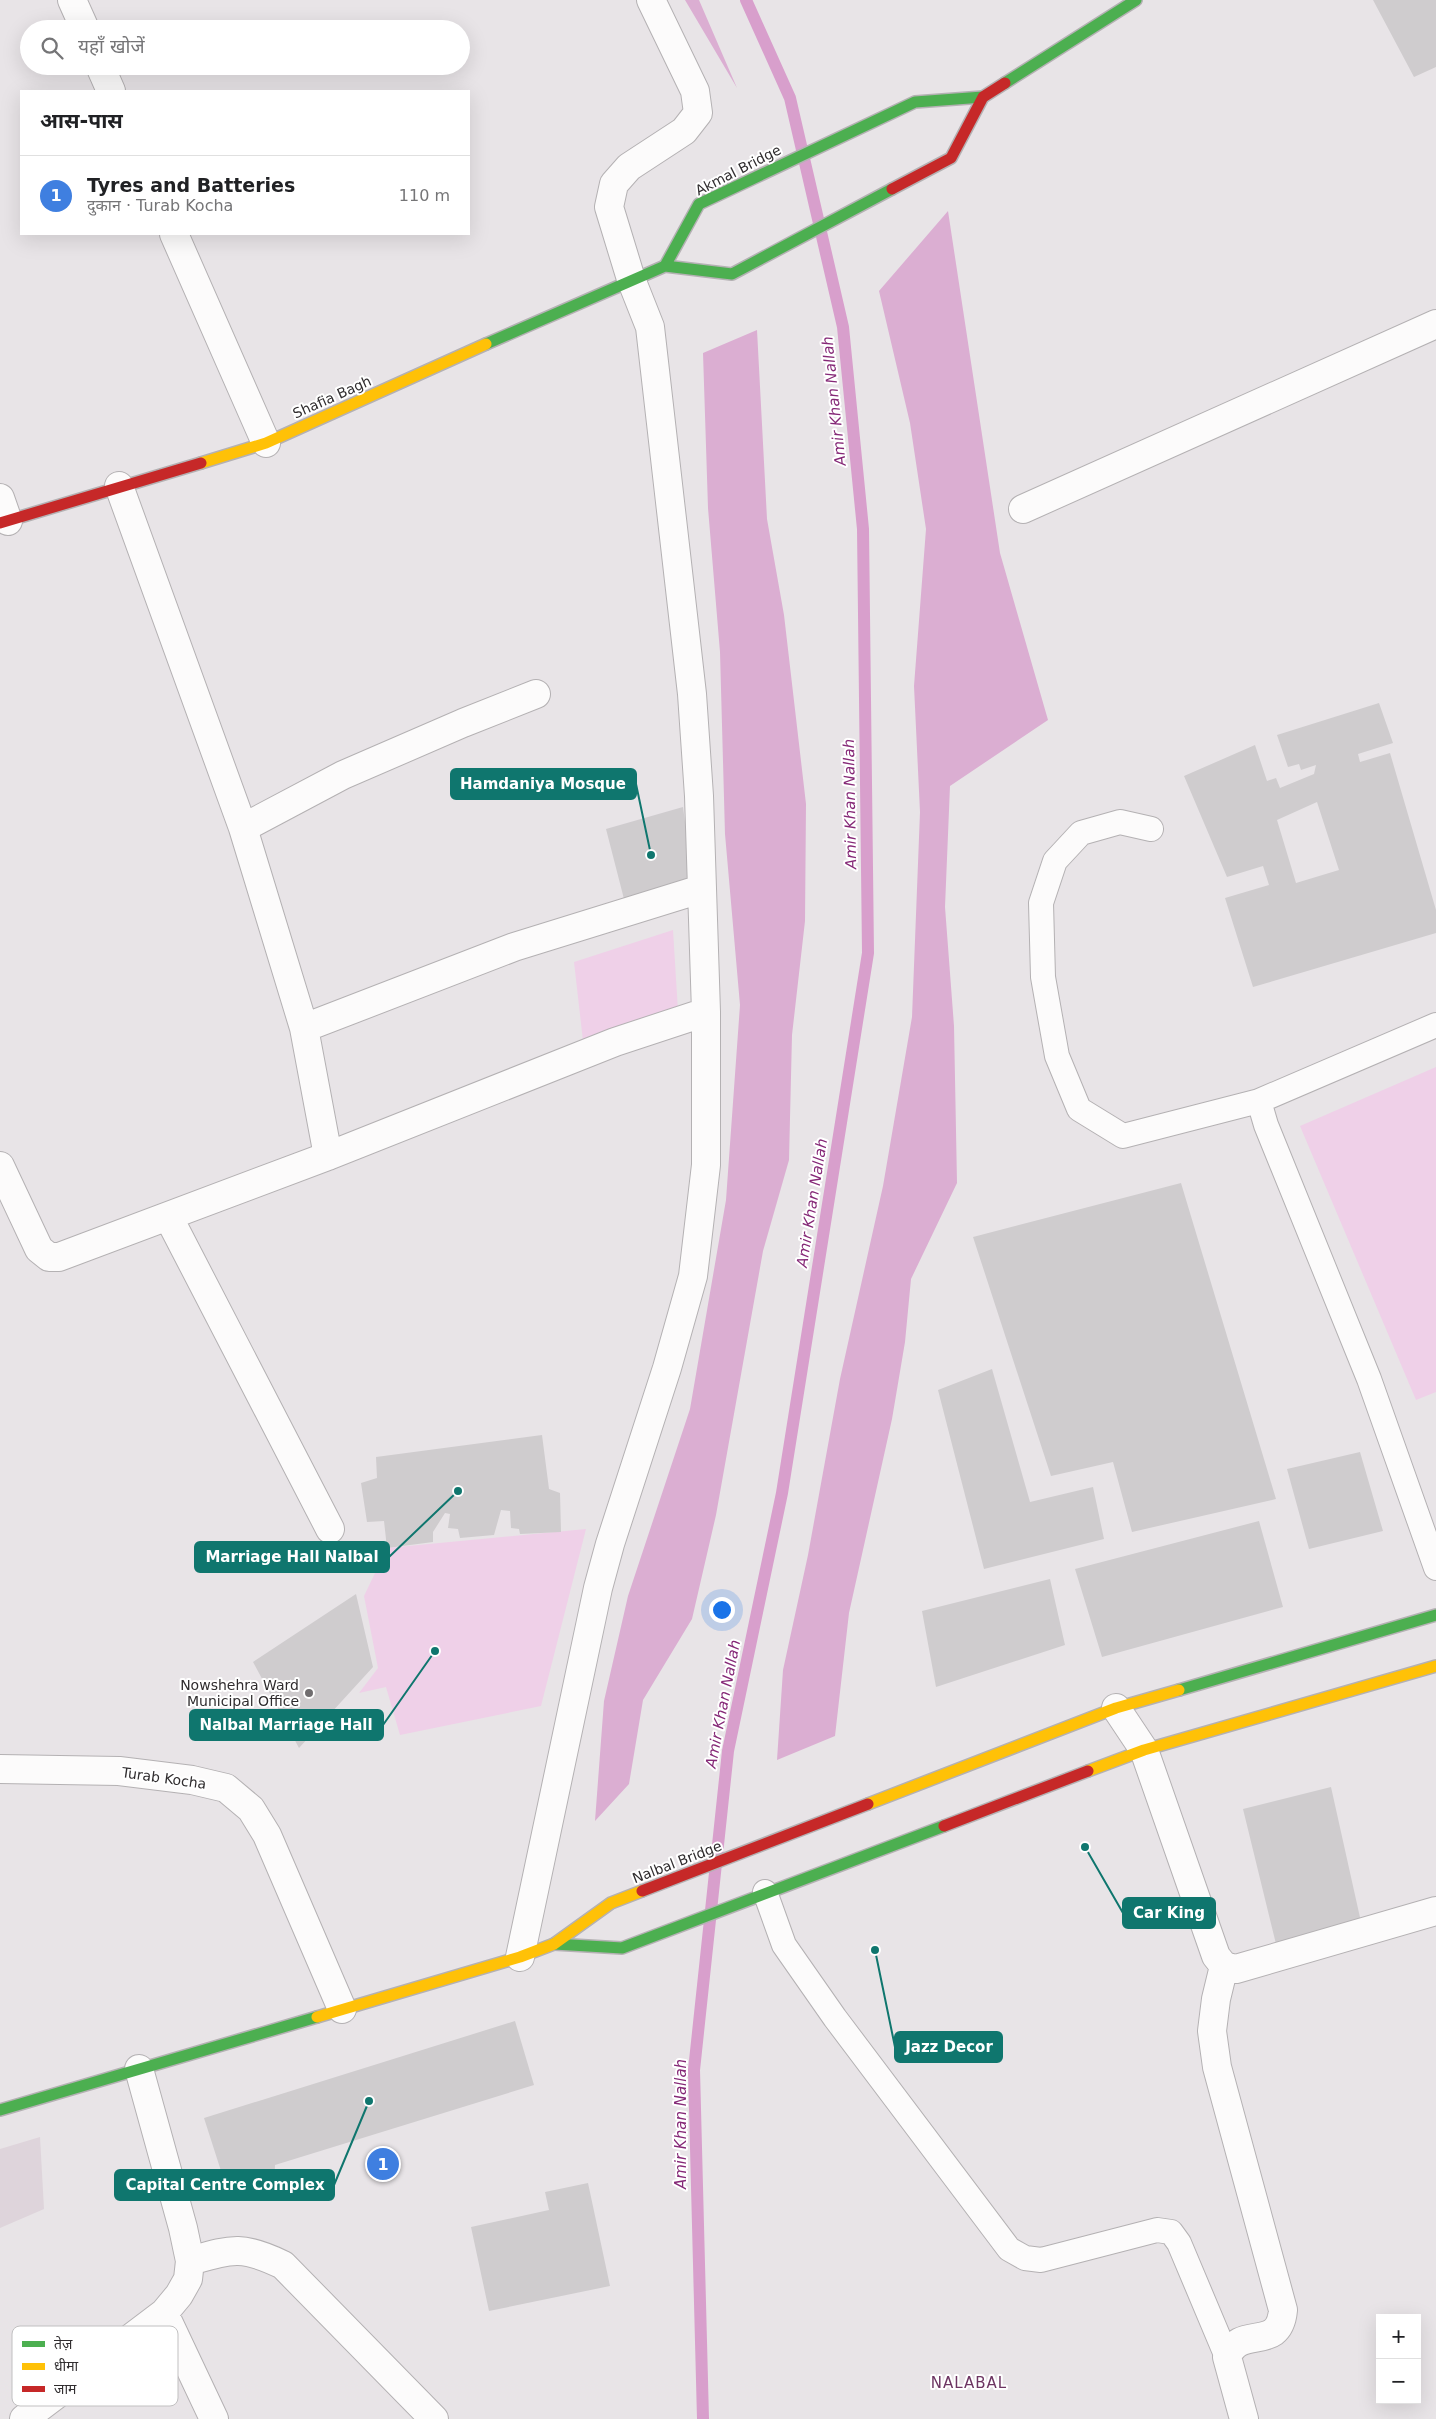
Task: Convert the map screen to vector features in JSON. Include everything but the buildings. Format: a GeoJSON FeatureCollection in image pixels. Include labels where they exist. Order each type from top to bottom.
{"type":"FeatureCollection","features":[{"type":"Feature","properties":{"kind":"main road"},"geometry":{"type":"LineString","coordinates":[[665,266],[732,274],[951,158],[983,97],[1136,0]]}},
{"type":"Feature","properties":{"kind":"main road","name":"Akmal Bridge"},"geometry":{"type":"LineString","coordinates":[[665,266],[699,204],[915,102],[983,97]]}},
{"type":"Feature","properties":{"kind":"main road","name":"Shafia Bagh"},"geometry":{"type":"LineString","coordinates":[[3,514],[119,486],[266,443],[631,279],[665,266]]}},
{"type":"Feature","properties":{"kind":"main road","name":"Nalbal Bridge"},"geometry":{"type":"LineString","coordinates":[[554,1944],[610,1903],[1116,1708],[1436,1615]]}},
{"type":"Feature","properties":{"kind":"main road"},"geometry":{"type":"LineString","coordinates":[[0,2110],[520,1957],[554,1944],[622,1948],[765,1892],[1144,1750],[1436,1666]]}},
{"type":"Feature","properties":{"kind":"street"},"geometry":{"type":"LineString","coordinates":[[72,0],[81,20]]}},
{"type":"Feature","properties":{"kind":"street"},"geometry":{"type":"LineString","coordinates":[[520,1957],[598,1588],[610,1544],[667,1368],[692,1276],[706,1166],[706,1012],[698,796],[692,694],[650,327],[631,279],[609,207],[614,184],[630,167],[684,131],[698,113],[695,91],[651,0]]}},
{"type":"Feature","properties":{"kind":"street"},"geometry":{"type":"LineString","coordinates":[[104,75],[111,90]]}},
{"type":"Feature","properties":{"kind":"street"},"geometry":{"type":"LineString","coordinates":[[174,235],[266,443]]}},
{"type":"Feature","properties":{"kind":"street"},"geometry":{"type":"LineString","coordinates":[[1023,508],[1436,324]]}},
{"type":"Feature","properties":{"kind":"street"},"geometry":{"type":"LineString","coordinates":[[119,486],[243,828],[304,1028],[328,1156]]}},
{"type":"Feature","properties":{"kind":"street"},"geometry":{"type":"LineString","coordinates":[[243,828],[343,774],[462,723],[536,694]]}},
{"type":"Feature","properties":{"kind":"street"},"geometry":{"type":"LineString","coordinates":[[304,1028],[514,947],[701,889]]}},
{"type":"Feature","properties":{"kind":"street"},"geometry":{"type":"LineString","coordinates":[[0,1166],[39,1249],[49,1257],[59,1257],[328,1156],[615,1042],[706,1012]]}},
{"type":"Feature","properties":{"kind":"street"},"geometry":{"type":"LineString","coordinates":[[168,1216],[330,1529]]}},
{"type":"Feature","properties":{"kind":"street"},"geometry":{"type":"LineString","coordinates":[[1116,1708],[1144,1750],[1216,1956],[1224,1966],[1236,1969],[1436,1911]]}},
{"type":"Feature","properties":{"kind":"street","name":"Turab Kocha"},"geometry":{"type":"LineString","coordinates":[[0,1769],[119,1771],[192,1780],[226,1788],[251,1809],[267,1835],[342,2009]]}},
{"type":"Feature","properties":{"kind":"street"},"geometry":{"type":"LineString","coordinates":[[1224,1966],[1216,1999],[1212,2031],[1217,2067],[1283,2310],[1282,2324],[1274,2333],[1244,2340],[1230,2348],[1227,2357],[1244,2419]]}},
{"type":"Feature","properties":{"kind":"street"},"geometry":{"type":"LineString","coordinates":[[138,2069],[183,2228],[190,2262],[188,2279],[179,2295],[164,2313],[147,2326]]}},
{"type":"Feature","properties":{"kind":"street"},"geometry":{"type":"LineString","coordinates":[[190,2262],[226,2250],[256,2252],[283,2265],[434,2419]]}},
{"type":"Feature","properties":{"kind":"street"},"geometry":{"type":"LineString","coordinates":[[164,2313],[170,2326]]}},
{"type":"Feature","properties":{"kind":"street"},"geometry":{"type":"LineString","coordinates":[[178,2343],[214,2419]]}},
{"type":"Feature","properties":{"kind":"street"},"geometry":{"type":"LineString","coordinates":[[24,2419],[41,2406]]}},
{"type":"Feature","properties":{"kind":"lane"},"geometry":{"type":"LineString","coordinates":[[1151,829],[1120,822],[1081,833],[1055,861],[1041,903],[1043,977],[1057,1056],[1079,1109],[1123,1136],[1259,1100],[1436,1025]]}},
{"type":"Feature","properties":{"kind":"lane"},"geometry":{"type":"LineString","coordinates":[[1259,1100],[1266,1125],[1369,1379],[1436,1568]]}},
{"type":"Feature","properties":{"kind":"lane"},"geometry":{"type":"LineString","coordinates":[[765,1892],[784,1945],[846,2034],[1009,2249],[1024,2258],[1041,2260],[1157,2230],[1171,2232],[1179,2243],[1227,2357]]}},
{"type":"Feature","properties":{"kind":"shaded area"},"geometry":{"type":"Polygon","coordinates":[[[685,0],[699,0],[737,88],[685,0]]]}},
{"type":"Feature","properties":{"kind":"shaded area"},"geometry":{"type":"Polygon","coordinates":[[[948,211],[1000,553],[1048,720],[950,786],[945,907],[954,1026],[957,1183],[911,1279],[905,1342],[892,1419],[849,1613],[835,1736],[777,1760],[783,1670],[808,1555],[840,1379],[883,1186],[912,1017],[920,812],[914,686],[926,529],[910,423],[879,291],[948,211]]]}},
{"type":"Feature","properties":{"kind":"shaded area"},"geometry":{"type":"Polygon","coordinates":[[[757,330],[767,519],[784,615],[806,804],[805,921],[792,1035],[789,1160],[763,1251],[716,1515],[692,1619],[643,1700],[629,1784],[595,1821],[604,1701],[628,1596],[690,1409],[726,1200],[740,1005],[725,834],[720,652],[708,508],[703,353],[757,330]]]}},
{"type":"Feature","properties":{"kind":"shaded area"},"geometry":{"type":"Polygon","coordinates":[[[673,930],[678,1011],[583,1041],[574,962],[673,930]]]}},
{"type":"Feature","properties":{"kind":"shaded area"},"geometry":{"type":"Polygon","coordinates":[[[1436,1067],[1436,1392],[1416,1400],[1300,1126],[1436,1067]]]}},
{"type":"Feature","properties":{"kind":"shaded area"},"geometry":{"type":"Polygon","coordinates":[[[586,1529],[541,1706],[400,1735],[386,1687],[359,1693],[378,1668],[364,1596],[387,1548],[586,1529]]]}},
{"type":"Feature","properties":{"kind":"shaded area"},"geometry":{"type":"Polygon","coordinates":[[[40,2137],[44,2209],[0,2228],[0,2149],[40,2137]]]}},
{"type":"Feature","properties":{"kind":"waterway","name":"Amir Khan Nallah"},"geometry":{"type":"LineString","coordinates":[[703,2419],[694,2070],[728,1751],[782,1493],[868,953],[863,529],[843,327],[790,98],[746,0]]}},
{"type":"Feature","properties":{"kind":"traffic: fast"},"geometry":{"type":"LineString","coordinates":[[1005,83],[1136,0]]}},
{"type":"Feature","properties":{"kind":"traffic: fast"},"geometry":{"type":"LineString","coordinates":[[665,266],[699,204],[915,102],[983,97]]}},
{"type":"Feature","properties":{"kind":"traffic: fast"},"geometry":{"type":"LineString","coordinates":[[486,344],[665,266],[732,274],[892,189]]}},
{"type":"Feature","properties":{"kind":"traffic: fast"},"geometry":{"type":"LineString","coordinates":[[1179,1690],[1436,1615]]}},
{"type":"Feature","properties":{"kind":"traffic: fast"},"geometry":{"type":"LineString","coordinates":[[554,1944],[622,1948],[944,1826]]}},
{"type":"Feature","properties":{"kind":"traffic: fast"},"geometry":{"type":"LineString","coordinates":[[0,2110],[317,2017]]}},
{"type":"Feature","properties":{"kind":"traffic: slow"},"geometry":{"type":"LineString","coordinates":[[201,463],[266,443],[486,344]]}},
{"type":"Feature","properties":{"kind":"traffic: slow"},"geometry":{"type":"LineString","coordinates":[[1088,1771],[1144,1750],[1436,1666]]}},
{"type":"Feature","properties":{"kind":"traffic: slow"},"geometry":{"type":"LineString","coordinates":[[868,1804],[1116,1708],[1179,1690]]}},
{"type":"Feature","properties":{"kind":"traffic: slow"},"geometry":{"type":"LineString","coordinates":[[317,2017],[520,1957],[554,1944],[611,1903],[642,1891]]}},
{"type":"Feature","properties":{"kind":"traffic: jam"},"geometry":{"type":"LineString","coordinates":[[892,189],[951,158],[983,97],[1005,83]]}},
{"type":"Feature","properties":{"kind":"traffic: jam"},"geometry":{"type":"LineString","coordinates":[[0,523],[201,463]]}},
{"type":"Feature","properties":{"kind":"traffic: jam"},"geometry":{"type":"LineString","coordinates":[[944,1826],[1088,1771]]}},
{"type":"Feature","properties":{"kind":"traffic: jam"},"geometry":{"type":"LineString","coordinates":[[642,1891],[868,1804]]}},
{"type":"Feature","properties":{"kind":"place","name":"Hamdaniya Mosque"},"geometry":{"type":"Point","coordinates":[651,855]}},
{"type":"Feature","properties":{"kind":"place","name":"Marriage Hall Nalbal"},"geometry":{"type":"Point","coordinates":[458,1491]}},
{"type":"Feature","properties":{"kind":"place","name":"Nalbal Marriage Hall"},"geometry":{"type":"Point","coordinates":[435,1651]}},
{"type":"Feature","properties":{"kind":"place","name":"Nowshehra Ward Municipal Office"},"geometry":{"type":"Point","coordinates":[309,1693]}},
{"type":"Feature","properties":{"kind":"place","name":"Car King"},"geometry":{"type":"Point","coordinates":[1085,1847]}},
{"type":"Feature","properties":{"kind":"place","name":"Jazz Decor"},"geometry":{"type":"Point","coordinates":[875,1950]}},
{"type":"Feature","properties":{"kind":"place","name":"Capital Centre Complex"},"geometry":{"type":"Point","coordinates":[369,2101]}},
{"type":"Feature","properties":{"kind":"place","name":"Tyres and Batteries"},"geometry":{"type":"Point","coordinates":[383,2164]}},
{"type":"Feature","properties":{"kind":"district","name":"NALABAL"},"geometry":{"type":"Point","coordinates":[969,2383]}}]}
